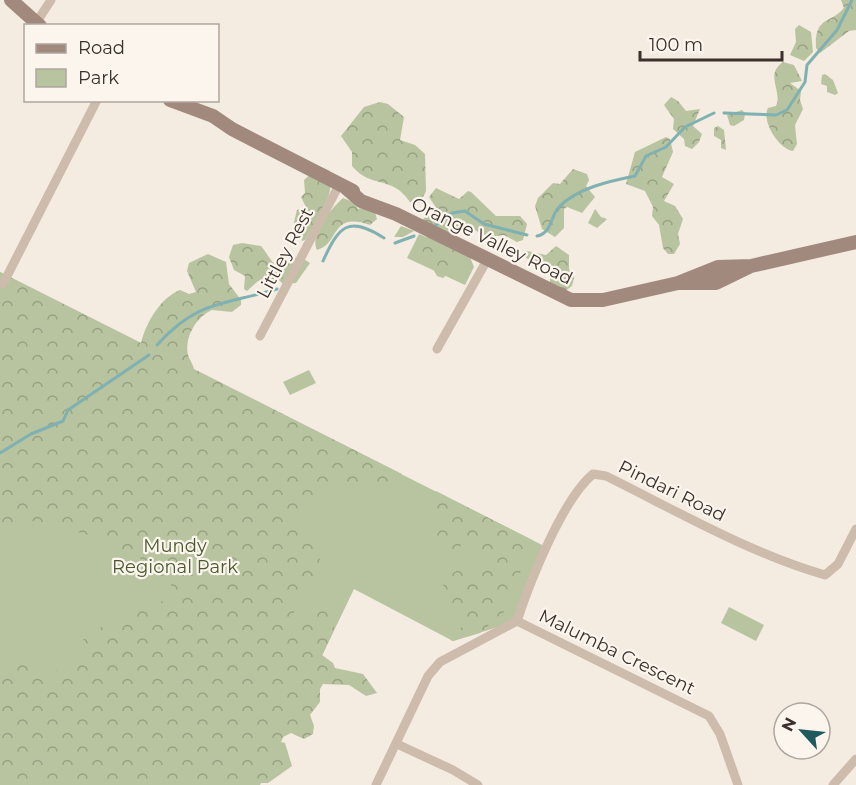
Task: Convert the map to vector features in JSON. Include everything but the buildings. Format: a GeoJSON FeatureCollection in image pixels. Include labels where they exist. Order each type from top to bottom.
{"type":"FeatureCollection","features":[{"type":"Feature","properties":{"kind":"street"},"geometry":{"type":"LineString","coordinates":[[11,0],[38,24],[51,0]]}},
{"type":"Feature","properties":{"kind":"street"},"geometry":{"type":"LineString","coordinates":[[3,284],[96,102]]}},
{"type":"Feature","properties":{"kind":"street","name":"Orange Valley Road"},"geometry":{"type":"LineString","coordinates":[[173,102],[187,113],[232,129],[343,187],[361,201],[396,214],[571,300],[603,300],[678,283],[718,267],[751,266],[856,242]]}},
{"type":"Feature","properties":{"kind":"street","name":"Littley Rest"},"geometry":{"type":"LineString","coordinates":[[260,336],[343,187]]}},
{"type":"Feature","properties":{"kind":"street"},"geometry":{"type":"LineString","coordinates":[[437,350],[487,260]]}},
{"type":"Feature","properties":{"kind":"street","name":"Pindari Road"},"geometry":{"type":"LineString","coordinates":[[517,621],[547,549],[579,486],[593,474],[606,476],[727,536],[802,568],[825,574],[838,564],[856,529]]}},
{"type":"Feature","properties":{"kind":"street","name":"Malumba Crescent"},"geometry":{"type":"LineString","coordinates":[[376,785],[428,676],[440,662],[517,621],[709,716],[720,734],[738,785]]}},
{"type":"Feature","properties":{"kind":"street"},"geometry":{"type":"LineString","coordinates":[[397,744],[453,770],[478,785]]}},
{"type":"Feature","properties":{"kind":"street"},"geometry":{"type":"LineString","coordinates":[[833,785],[856,759]]}},
{"type":"Feature","properties":{"kind":"green space"},"geometry":{"type":"Polygon","coordinates":[[[841,0],[856,0],[856,30],[849,31],[820,53],[816,48],[818,30],[824,22],[844,8],[841,0]]]}},
{"type":"Feature","properties":{"kind":"green space"},"geometry":{"type":"Polygon","coordinates":[[[799,25],[811,32],[813,52],[804,61],[790,55],[796,42],[795,29],[799,25]]]}},
{"type":"Feature","properties":{"kind":"green space"},"geometry":{"type":"Polygon","coordinates":[[[783,62],[794,65],[802,81],[790,83],[801,91],[800,100],[803,109],[795,125],[797,144],[793,151],[777,140],[769,127],[766,113],[768,108],[776,106],[778,100],[774,78],[775,72],[783,62]]]}},
{"type":"Feature","properties":{"kind":"green space"},"geometry":{"type":"Polygon","coordinates":[[[825,74],[833,80],[838,93],[835,95],[827,92],[827,86],[821,84],[822,75],[825,74]]]}},
{"type":"Feature","properties":{"kind":"green space"},"geometry":{"type":"Polygon","coordinates":[[[671,97],[678,101],[686,111],[700,109],[693,126],[702,134],[699,142],[692,149],[685,146],[684,139],[673,129],[674,119],[664,105],[671,97]]]}},
{"type":"Feature","properties":{"kind":"green space"},"geometry":{"type":"Polygon","coordinates":[[[380,102],[388,104],[404,117],[400,140],[415,145],[425,154],[426,191],[420,203],[410,202],[396,188],[367,178],[352,166],[352,152],[341,136],[364,107],[380,102]]]}},
{"type":"Feature","properties":{"kind":"green space"},"geometry":{"type":"Polygon","coordinates":[[[742,110],[745,113],[744,120],[734,126],[730,125],[727,115],[742,110]]]}},
{"type":"Feature","properties":{"kind":"green space"},"geometry":{"type":"Polygon","coordinates":[[[718,126],[724,130],[726,150],[721,148],[721,140],[714,136],[714,128],[718,126]]]}},
{"type":"Feature","properties":{"kind":"green space"},"geometry":{"type":"Polygon","coordinates":[[[666,137],[670,139],[673,152],[662,177],[674,184],[664,201],[675,206],[683,219],[678,234],[680,244],[674,254],[668,254],[663,248],[659,225],[652,216],[653,207],[645,191],[626,184],[635,152],[666,137]]]}},
{"type":"Feature","properties":{"kind":"green space"},"geometry":{"type":"Polygon","coordinates":[[[319,166],[330,171],[328,197],[320,215],[305,240],[302,241],[294,222],[297,210],[306,207],[301,197],[305,193],[304,180],[319,166]]]}},
{"type":"Feature","properties":{"kind":"green space"},"geometry":{"type":"Polygon","coordinates":[[[573,169],[587,174],[589,180],[586,186],[595,197],[582,213],[567,207],[564,209],[564,228],[555,237],[542,229],[535,206],[538,198],[553,183],[560,184],[573,169]]]}},
{"type":"Feature","properties":{"kind":"green space"},"geometry":{"type":"Polygon","coordinates":[[[436,188],[459,199],[468,191],[471,192],[496,216],[520,216],[527,224],[523,240],[517,242],[504,235],[488,237],[467,226],[447,233],[422,220],[428,215],[437,215],[437,209],[429,197],[436,188]]]}},
{"type":"Feature","properties":{"kind":"green space"},"geometry":{"type":"Polygon","coordinates":[[[343,198],[353,202],[358,209],[369,206],[374,209],[377,219],[370,225],[348,222],[342,225],[324,247],[317,250],[315,244],[319,229],[343,198]]]}},
{"type":"Feature","properties":{"kind":"green space"},"geometry":{"type":"Polygon","coordinates":[[[595,209],[601,217],[607,219],[597,228],[588,223],[595,209]]]}},
{"type":"Feature","properties":{"kind":"green space"},"geometry":{"type":"Polygon","coordinates":[[[401,226],[414,231],[403,237],[394,237],[401,226]]]}},
{"type":"Feature","properties":{"kind":"green space"},"geometry":{"type":"Polygon","coordinates":[[[419,234],[470,257],[474,267],[465,285],[407,258],[419,234]]]}},
{"type":"Feature","properties":{"kind":"green space"},"geometry":{"type":"Polygon","coordinates":[[[427,236],[461,252],[465,264],[455,267],[443,278],[437,276],[421,248],[427,236]]]}},
{"type":"Feature","properties":{"kind":"green space"},"geometry":{"type":"Polygon","coordinates":[[[242,243],[261,246],[273,263],[280,268],[285,269],[288,261],[299,256],[310,263],[296,283],[283,284],[278,279],[270,287],[258,281],[247,291],[244,289],[245,276],[234,270],[229,257],[233,245],[242,243]]]}},
{"type":"Feature","properties":{"kind":"green space"},"geometry":{"type":"Polygon","coordinates":[[[556,246],[569,255],[569,269],[574,278],[572,286],[565,291],[550,285],[550,267],[526,258],[527,251],[546,255],[556,246]]]}},
{"type":"Feature","properties":{"kind":"green space","name":"Mundy Regional Park"},"geometry":{"type":"Polygon","coordinates":[[[208,254],[226,262],[229,284],[241,300],[241,305],[232,312],[212,310],[196,323],[187,348],[194,369],[402,474],[382,486],[373,488],[336,489],[321,492],[301,505],[295,520],[314,544],[320,558],[316,573],[298,601],[294,615],[303,622],[314,618],[320,611],[331,608],[334,630],[322,655],[333,663],[335,668],[363,674],[377,693],[366,696],[349,685],[323,684],[320,689],[320,702],[310,715],[314,726],[313,734],[304,739],[291,733],[283,737],[281,742],[285,743],[292,766],[268,783],[0,785],[0,656],[43,672],[68,669],[81,643],[90,634],[127,615],[176,596],[176,590],[143,560],[104,540],[49,523],[30,521],[0,531],[0,272],[141,343],[146,327],[166,299],[180,290],[189,294],[196,292],[187,271],[189,263],[208,254]]]}},
{"type":"Feature","properties":{"kind":"green space","name":"Mundy Regional Park"},"geometry":{"type":"Polygon","coordinates":[[[0,272],[548,548],[517,621],[453,641],[354,589],[260,785],[0,785],[0,272]]]}},
{"type":"Feature","properties":{"kind":"green space"},"geometry":{"type":"Polygon","coordinates":[[[309,370],[316,383],[290,395],[283,382],[309,370]]]}},
{"type":"Feature","properties":{"kind":"green space"},"geometry":{"type":"Polygon","coordinates":[[[436,491],[534,541],[533,549],[518,577],[506,610],[480,633],[453,641],[450,640],[459,629],[468,623],[440,607],[442,588],[449,577],[460,569],[467,566],[480,566],[484,551],[462,543],[457,555],[453,557],[440,545],[435,528],[436,491]]]}},
{"type":"Feature","properties":{"kind":"green space"},"geometry":{"type":"Polygon","coordinates":[[[729,607],[764,625],[756,641],[721,623],[729,607]]]}},
{"type":"Feature","properties":{"kind":"waterway"},"geometry":{"type":"LineString","coordinates":[[724,113],[776,115],[787,110],[805,82],[807,65],[837,30],[852,0]]}},
{"type":"Feature","properties":{"kind":"waterway"},"geometry":{"type":"LineString","coordinates":[[537,236],[546,232],[556,211],[566,200],[594,186],[635,176],[646,156],[666,147],[685,127],[714,113]]}},
{"type":"Feature","properties":{"kind":"waterway"},"geometry":{"type":"LineString","coordinates":[[432,228],[452,213],[465,211],[484,224],[527,235]]}},
{"type":"Feature","properties":{"kind":"waterway"},"geometry":{"type":"LineString","coordinates":[[323,261],[334,239],[346,228],[362,227],[384,238]]}},
{"type":"Feature","properties":{"kind":"waterway"},"geometry":{"type":"LineString","coordinates":[[395,243],[414,236]]}},
{"type":"Feature","properties":{"kind":"waterway"},"geometry":{"type":"LineString","coordinates":[[157,345],[172,330],[199,312],[277,289]]}},
{"type":"Feature","properties":{"kind":"waterway"},"geometry":{"type":"LineString","coordinates":[[0,453],[31,434],[63,421],[68,410],[149,355]]}}]}
